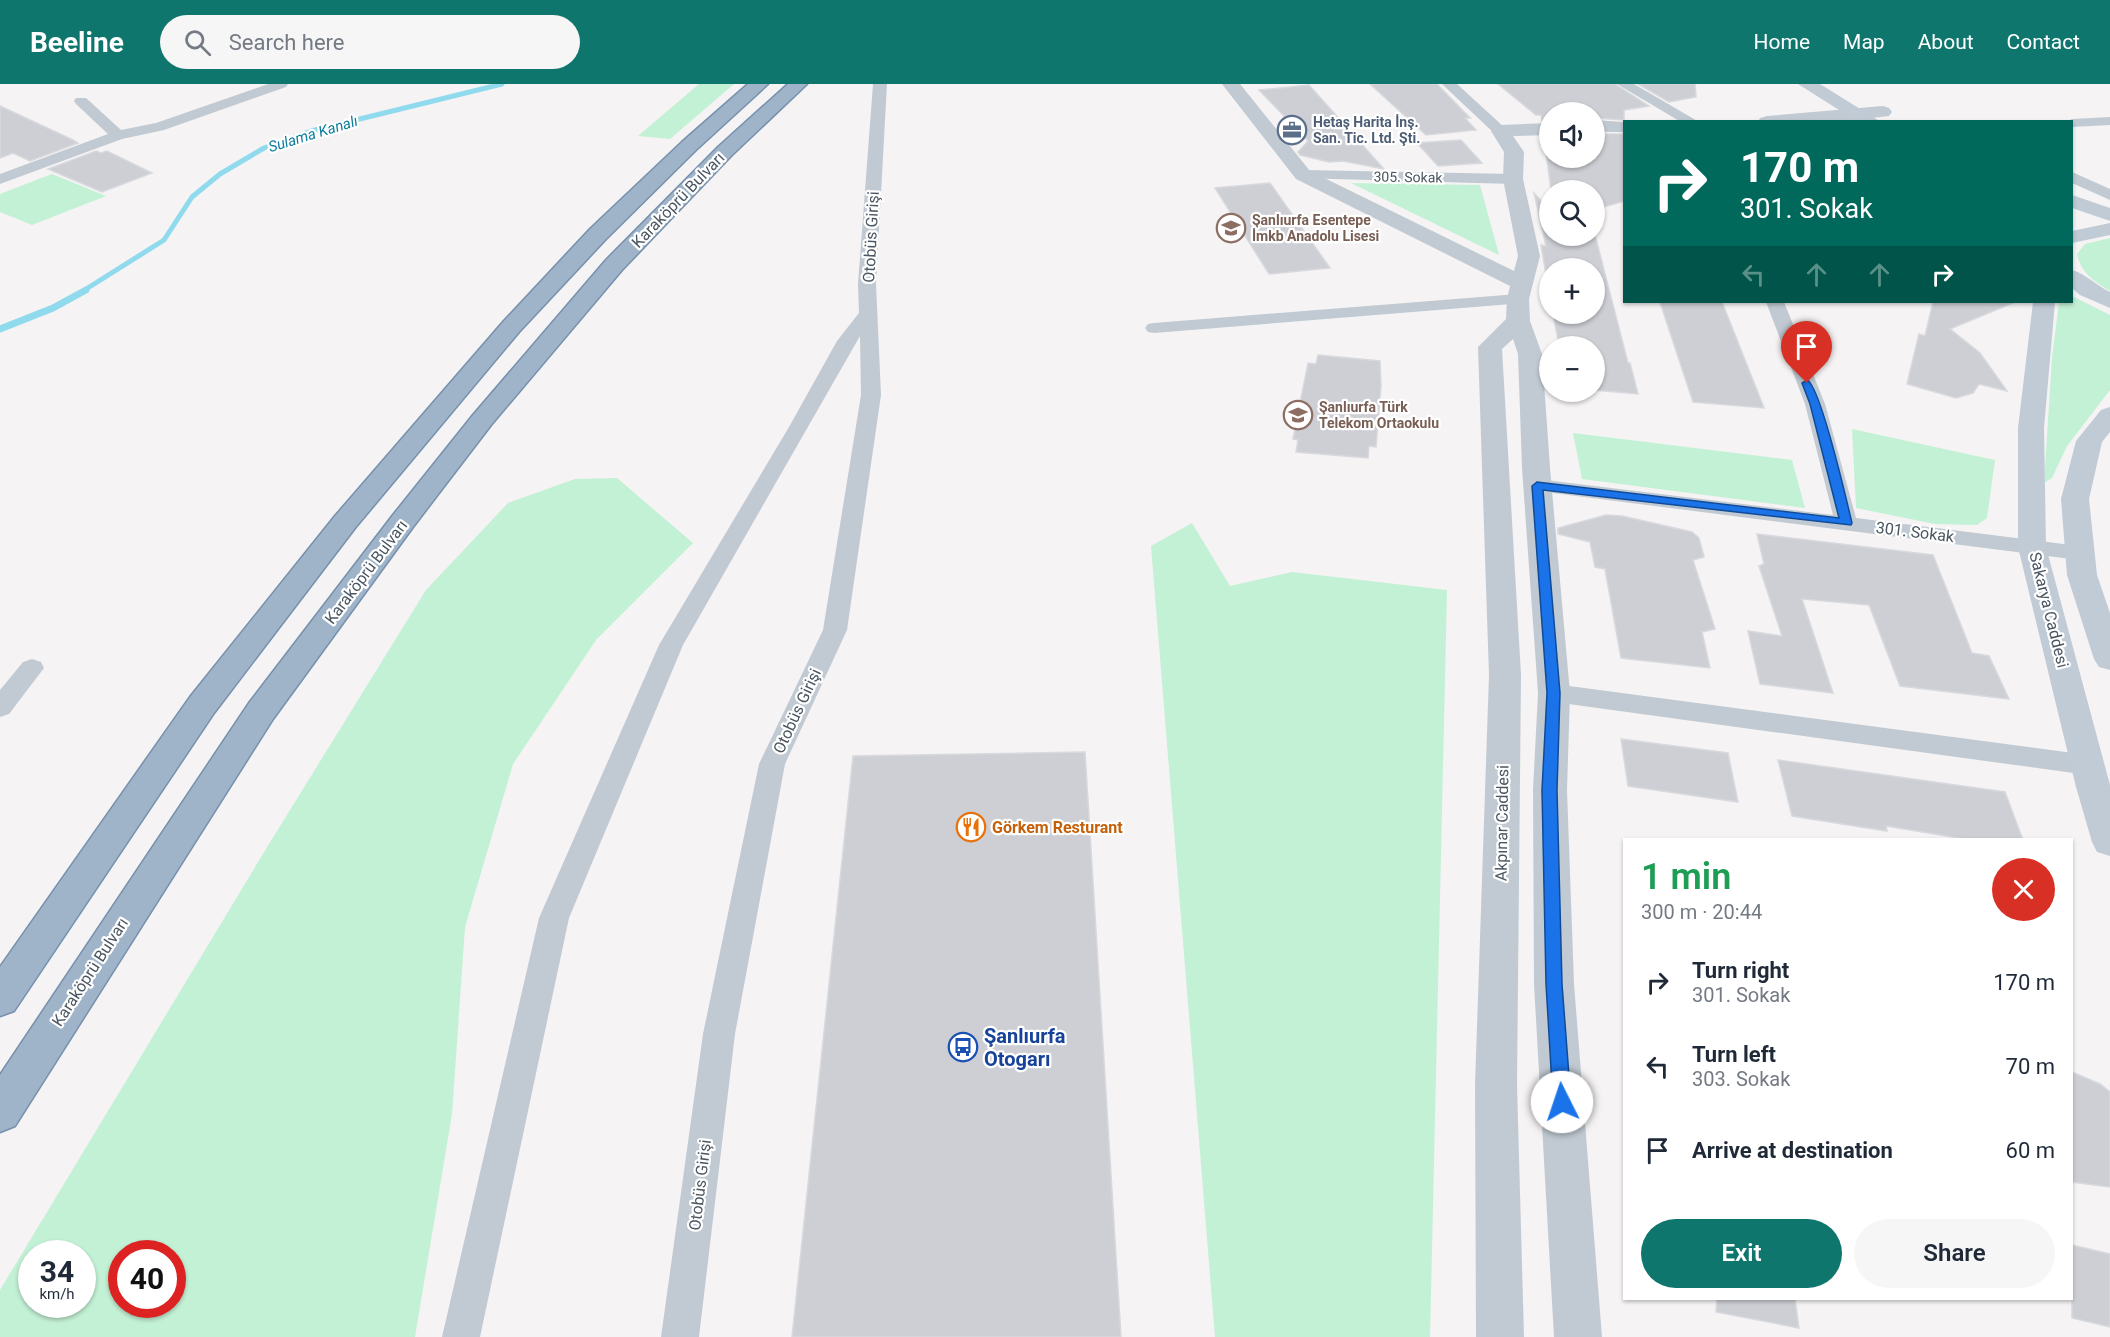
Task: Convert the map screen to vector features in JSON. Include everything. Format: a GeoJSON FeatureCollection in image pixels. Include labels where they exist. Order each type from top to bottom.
{"type":"FeatureCollection","features":[{"type":"Feature","properties":{"kind":"highway","name":"Karaköprü Bulvarı"},"geometry":{"type":"LineString","coordinates":[[0,999],[202,705],[345,522],[456,389],[582,251],[689,146],[759,84]]}},
{"type":"Feature","properties":{"kind":"highway","name":"Karaköprü Bulvarı"},"geometry":{"type":"LineString","coordinates":[[0,1112],[51,1030],[261,711],[482,420],[614,265],[725,151],[798,84]]}},
{"type":"Feature","properties":{"kind":"highway"},"geometry":{"type":"LineString","coordinates":[[0,1135],[51,1030]]}},
{"type":"Feature","properties":{"kind":"main road"},"geometry":{"type":"LineString","coordinates":[[1807,84],[1871,116],[1890,120]]}},
{"type":"Feature","properties":{"kind":"main road"},"geometry":{"type":"LineString","coordinates":[[1835,84],[1871,116]]}},
{"type":"Feature","properties":{"kind":"main road"},"geometry":{"type":"LineString","coordinates":[[2073,201],[2110,215]]}},
{"type":"Feature","properties":{"kind":"main road"},"geometry":{"type":"LineString","coordinates":[[2073,237],[2110,229]]}},
{"type":"Feature","properties":{"kind":"main road"},"geometry":{"type":"LineString","coordinates":[[2073,278],[2088,290],[2110,301]]}},
{"type":"Feature","properties":{"kind":"main road","name":"Sakarya Caddesi"},"geometry":{"type":"LineString","coordinates":[[2044,303],[2031,428],[2032,547],[2110,842]]}},
{"type":"Feature","properties":{"kind":"main road"},"geometry":{"type":"LineString","coordinates":[[2110,415],[2089,441],[2075,498],[2082,575],[2110,659]]}},
{"type":"Feature","properties":{"kind":"street"},"geometry":{"type":"LineString","coordinates":[[0,179],[117,135],[159,127],[282,84]]}},
{"type":"Feature","properties":{"kind":"street","name":"Otobüs Girişi"},"geometry":{"type":"LineString","coordinates":[[680,1337],[719,1034],[772,764],[835,630],[871,395],[867,284],[880,84]]}},
{"type":"Feature","properties":{"kind":"street"},"geometry":{"type":"LineString","coordinates":[[1231,84],[1237,84]]}},
{"type":"Feature","properties":{"kind":"street"},"geometry":{"type":"LineString","coordinates":[[1231,84],[1303,175],[1519,301]]}},
{"type":"Feature","properties":{"kind":"street"},"geometry":{"type":"LineString","coordinates":[[1449,84],[1500,131],[1514,152],[1513,179],[1529,256],[1519,301],[1530,354],[1537,486],[1554,693],[1550,790],[1554,984],[1578,1337]]}},
{"type":"Feature","properties":{"kind":"street"},"geometry":{"type":"LineString","coordinates":[[1624,84],[1688,120]]}},
{"type":"Feature","properties":{"kind":"street"},"geometry":{"type":"LineString","coordinates":[[81,101],[117,135]]}},
{"type":"Feature","properties":{"kind":"street"},"geometry":{"type":"LineString","coordinates":[[1802,120],[1871,116]]}},
{"type":"Feature","properties":{"kind":"street"},"geometry":{"type":"LineString","coordinates":[[2073,123],[2110,121]]}},
{"type":"Feature","properties":{"kind":"street"},"geometry":{"type":"LineString","coordinates":[[1605,126],[1623,126]]}},
{"type":"Feature","properties":{"kind":"street"},"geometry":{"type":"LineString","coordinates":[[1500,131],[1539,129]]}},
{"type":"Feature","properties":{"kind":"street","name":"305. Sokak"},"geometry":{"type":"LineString","coordinates":[[1303,175],[1513,179]]}},
{"type":"Feature","properties":{"kind":"street"},"geometry":{"type":"LineString","coordinates":[[2073,177],[2110,195]]}},
{"type":"Feature","properties":{"kind":"street"},"geometry":{"type":"LineString","coordinates":[[1154,328],[1519,301]]}},
{"type":"Feature","properties":{"kind":"street","name":"Akpınar Caddesi"},"geometry":{"type":"LineString","coordinates":[[1500,1337],[1496,1084],[1505,675],[1490,347],[1519,301]]}},
{"type":"Feature","properties":{"kind":"street"},"geometry":{"type":"LineString","coordinates":[[1775,303],[1815,404],[1846,523]]}},
{"type":"Feature","properties":{"kind":"street"},"geometry":{"type":"LineString","coordinates":[[461,1337],[554,918],[670,645],[799,427],[846,341],[869,312]]}},
{"type":"Feature","properties":{"kind":"street","name":"301. Sokak"},"geometry":{"type":"LineString","coordinates":[[1537,486],[2079,554]]}},
{"type":"Feature","properties":{"kind":"street"},"geometry":{"type":"LineString","coordinates":[[0,708],[32,668]]}},
{"type":"Feature","properties":{"kind":"street"},"geometry":{"type":"LineString","coordinates":[[1554,693],[2088,765]]}},
{"type":"Feature","properties":{"kind":"green space"},"geometry":{"type":"Polygon","coordinates":[[[699,84],[734,84],[670,139],[638,136],[699,84]]]}},
{"type":"Feature","properties":{"kind":"green space"},"geometry":{"type":"Polygon","coordinates":[[[52,174],[106,196],[32,225],[0,212],[0,194],[52,174]]]}},
{"type":"Feature","properties":{"kind":"green space"},"geometry":{"type":"Polygon","coordinates":[[[1351,183],[1480,185],[1499,255],[1351,183]]]}},
{"type":"Feature","properties":{"kind":"green space"},"geometry":{"type":"Polygon","coordinates":[[[2110,238],[2110,291],[2085,271],[2077,254],[2085,244],[2110,238]]]}},
{"type":"Feature","properties":{"kind":"green space"},"geometry":{"type":"Polygon","coordinates":[[[2073,296],[2110,315],[2110,390],[2067,446],[2052,478],[2044,483],[2052,358],[2059,303],[2073,303],[2073,296]]]}},
{"type":"Feature","properties":{"kind":"green space"},"geometry":{"type":"Polygon","coordinates":[[[1852,429],[1995,460],[1987,518],[1977,525],[1935,524],[1856,508],[1852,429]]]}},
{"type":"Feature","properties":{"kind":"green space"},"geometry":{"type":"Polygon","coordinates":[[[1573,433],[1792,460],[1805,508],[1582,479],[1573,433]]]}},
{"type":"Feature","properties":{"kind":"green space"},"geometry":{"type":"Polygon","coordinates":[[[617,478],[693,543],[596,640],[513,764],[465,927],[452,1114],[415,1337],[0,1337],[0,1290],[18,1260],[18,1318],[96,1318],[96,1240],[30,1240],[269,844],[426,590],[508,503],[575,479],[617,478]]]}},
{"type":"Feature","properties":{"kind":"green space"},"geometry":{"type":"Polygon","coordinates":[[[1192,523],[1230,586],[1292,572],[1447,590],[1430,1337],[1215,1337],[1151,546],[1192,523]]]}},
{"type":"Feature","properties":{"kind":"building"},"geometry":{"type":"Polygon","coordinates":[[[1370,84],[1437,84],[1470,118],[1465,118],[1476,130],[1426,135],[1370,84]]]}},
{"type":"Feature","properties":{"kind":"building"},"geometry":{"type":"Polygon","coordinates":[[[1498,84],[1615,84],[1649,106],[1624,110],[1624,120],[1605,119],[1605,102],[1539,102],[1539,115],[1536,115],[1498,84]]]}},
{"type":"Feature","properties":{"kind":"building"},"geometry":{"type":"Polygon","coordinates":[[[1638,84],[1695,84],[1696,97],[1669,102],[1638,84]]]}},
{"type":"Feature","properties":{"kind":"building"},"geometry":{"type":"Polygon","coordinates":[[[1309,85],[1384,169],[1343,161],[1329,162],[1300,155],[1298,152],[1308,141],[1259,90],[1309,85]]]}},
{"type":"Feature","properties":{"kind":"building"},"geometry":{"type":"Polygon","coordinates":[[[0,106],[78,143],[30,161],[13,153],[0,158],[0,106]]]}},
{"type":"Feature","properties":{"kind":"building"},"geometry":{"type":"Polygon","coordinates":[[[1605,134],[1623,134],[1623,201],[1605,207],[1605,180],[1550,180],[1548,168],[1605,168],[1605,134]]]}},
{"type":"Feature","properties":{"kind":"building"},"geometry":{"type":"Polygon","coordinates":[[[1461,140],[1482,163],[1438,166],[1417,143],[1461,140]]]}},
{"type":"Feature","properties":{"kind":"building"},"geometry":{"type":"Polygon","coordinates":[[[96,151],[101,153],[107,151],[152,173],[102,192],[48,169],[96,151]]]}},
{"type":"Feature","properties":{"kind":"building"},"geometry":{"type":"Polygon","coordinates":[[[1270,183],[1330,268],[1269,274],[1215,188],[1270,183]]]}},
{"type":"Feature","properties":{"kind":"building"},"geometry":{"type":"Polygon","coordinates":[[[1534,193],[1539,198],[1539,215],[1534,193]]]}},
{"type":"Feature","properties":{"kind":"building"},"geometry":{"type":"Polygon","coordinates":[[[1541,246],[1598,246],[1601,258],[1543,258],[1541,246]]]}},
{"type":"Feature","properties":{"kind":"building"},"geometry":{"type":"Polygon","coordinates":[[[1605,274],[1638,394],[1605,391],[1605,336],[1557,336],[1555,324],[1605,324],[1605,274]]]}},
{"type":"Feature","properties":{"kind":"building"},"geometry":{"type":"Polygon","coordinates":[[[1660,303],[1722,303],[1764,408],[1693,402],[1660,303]]]}},
{"type":"Feature","properties":{"kind":"building"},"geometry":{"type":"Polygon","coordinates":[[[1933,303],[2013,303],[1950,329],[1980,353],[2007,391],[1979,384],[1973,393],[1956,398],[1907,384],[1919,334],[1925,336],[1933,303]]]}},
{"type":"Feature","properties":{"kind":"building"},"geometry":{"type":"Polygon","coordinates":[[[1318,355],[1380,361],[1381,386],[1376,447],[1369,446],[1368,458],[1296,452],[1298,440],[1293,439],[1308,363],[1316,364],[1318,355]]]}},
{"type":"Feature","properties":{"kind":"building"},"geometry":{"type":"Polygon","coordinates":[[[1606,515],[1622,516],[1692,532],[1699,538],[1704,557],[1693,560],[1715,629],[1702,632],[1710,668],[1621,658],[1605,569],[1595,567],[1590,542],[1558,534],[1558,528],[1606,515]]]}},
{"type":"Feature","properties":{"kind":"building"},"geometry":{"type":"Polygon","coordinates":[[[1757,534],[1933,555],[1972,653],[1989,656],[2009,699],[1900,686],[1869,605],[1802,599],[1833,693],[1760,684],[1748,631],[1782,636],[1759,566],[1764,564],[1757,534]]]}},
{"type":"Feature","properties":{"kind":"building"},"geometry":{"type":"Polygon","coordinates":[[[1621,739],[1728,753],[1738,802],[1628,786],[1621,739]]]}},
{"type":"Feature","properties":{"kind":"building","name":"Şanlıurfa Otogarı"},"geometry":{"type":"Polygon","coordinates":[[[1085,752],[1121,1337],[792,1337],[853,756],[1085,752]]]}},
{"type":"Feature","properties":{"kind":"building"},"geometry":{"type":"Polygon","coordinates":[[[1778,760],[2005,792],[2022,838],[1959,838],[1886,826],[1887,831],[1792,816],[1778,760]]]}},
{"type":"Feature","properties":{"kind":"building"},"geometry":{"type":"Polygon","coordinates":[[[2073,1072],[2100,1084],[2110,1092],[2110,1187],[2073,1182],[2073,1072]]]}},
{"type":"Feature","properties":{"kind":"building"},"geometry":{"type":"Polygon","coordinates":[[[2073,1245],[2110,1254],[2110,1327],[2072,1318],[2073,1245]]]}},
{"type":"Feature","properties":{"kind":"building"},"geometry":{"type":"Polygon","coordinates":[[[1717,1300],[1795,1300],[1799,1328],[1716,1312],[1717,1300]]]}},
{"type":"Feature","properties":{"kind":"waterway","name":"Sulama Kanalı"},"geometry":{"type":"LineString","coordinates":[[83,291],[164,240],[192,197],[220,174],[264,148],[311,131],[502,84]]}},
{"type":"Feature","properties":{"kind":"waterway","name":"Sulama Kanalı"},"geometry":{"type":"LineString","coordinates":[[0,329],[53,308],[86,290]]}},
{"type":"Feature","properties":{"kind":"place","name":"Hetaş Harita İnş. San. Tic. Ltd. Şti."},"geometry":{"type":"Point","coordinates":[1292,130]}},
{"type":"Feature","properties":{"kind":"place","name":"Şanlıurfa Esentepe İmkb Anadolu Lisesi"},"geometry":{"type":"Point","coordinates":[1231,228]}},
{"type":"Feature","properties":{"kind":"place","name":"Şanlıurfa Türk Telekom Ortaokulu"},"geometry":{"type":"Point","coordinates":[1298,415]}},
{"type":"Feature","properties":{"kind":"place","name":"Görkem Resturant"},"geometry":{"type":"Point","coordinates":[971,827]}},
{"type":"Feature","properties":{"kind":"place","name":"Şanlıurfa Otogarı"},"geometry":{"type":"Point","coordinates":[963,1047]}},
{"type":"Feature","properties":{"kind":"route"},"geometry":{"type":"LineString","coordinates":[[1562,1102],[1554,984],[1550,790],[1554,693],[1537,486],[1846,523],[1815,404],[1807,383]]}}]}
